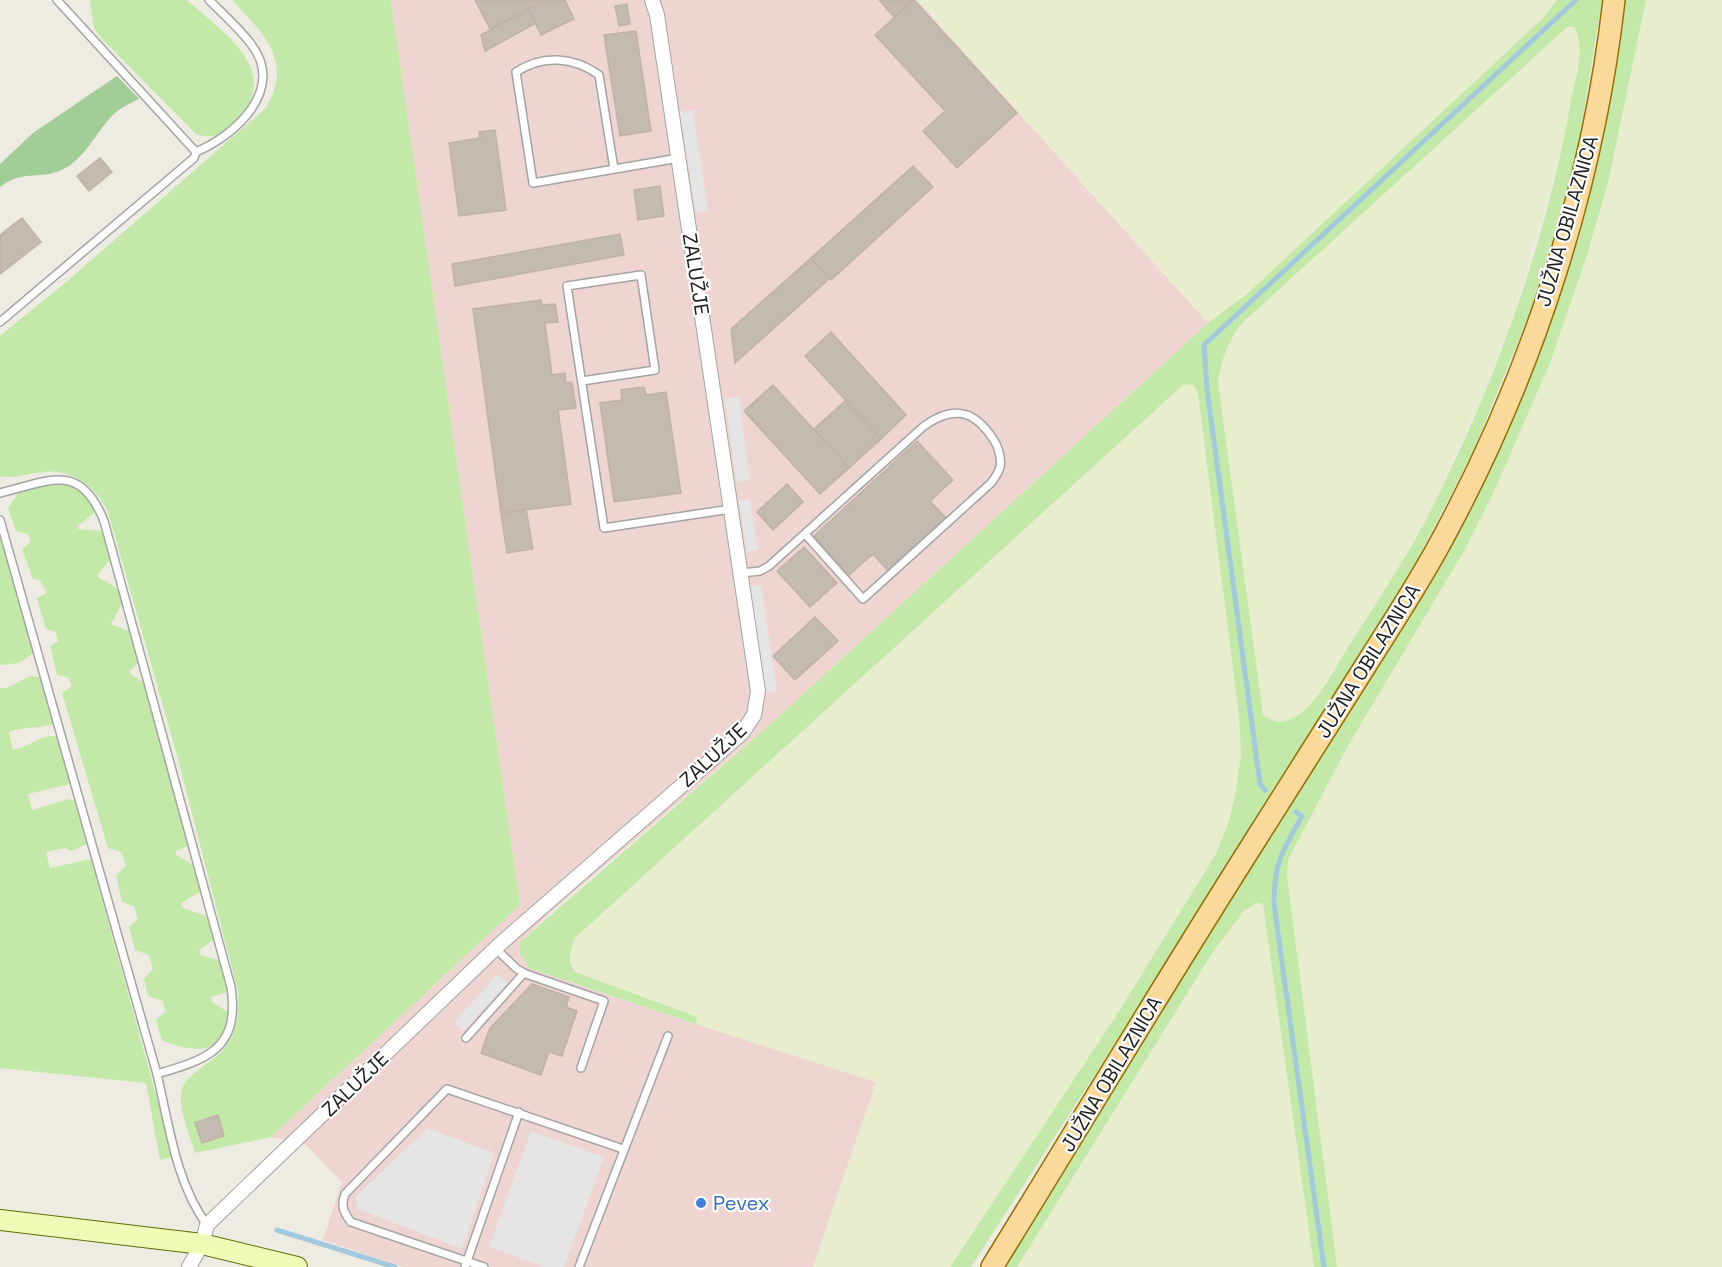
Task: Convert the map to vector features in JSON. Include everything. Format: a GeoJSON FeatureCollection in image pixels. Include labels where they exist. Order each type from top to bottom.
{"type":"FeatureCollection","features":[{"type":"Feature","properties":{"kind":"main road","name":"JUŽNA OBILAZNICA"},"geometry":{"type":"LineString","coordinates":[[992,1267],[1207,917],[1403,606],[1459,508],[1524,362],[1553,278],[1588,154],[1605,68],[1614,0]]}},
{"type":"Feature","properties":{"kind":"main road"},"geometry":{"type":"LineString","coordinates":[[0,1220],[205,1235],[297,1267]]}},
{"type":"Feature","properties":{"kind":"street","name":"ZALUŽJE"},"geometry":{"type":"LineString","coordinates":[[189,1267],[205,1235],[495,948],[742,733],[754,715],[758,691],[679,158],[657,15],[652,0]]}},
{"type":"Feature","properties":{"kind":"lane"},"geometry":{"type":"LineString","coordinates":[[58,0],[196,152]]}},
{"type":"Feature","properties":{"kind":"lane"},"geometry":{"type":"LineString","coordinates":[[0,322],[194,158],[196,152],[218,141],[246,115],[258,99],[263,85],[261,61],[252,45],[209,0]]}},
{"type":"Feature","properties":{"kind":"lane"},"geometry":{"type":"LineString","coordinates":[[614,169],[599,75],[584,64],[548,60],[530,63],[516,72],[533,183],[679,158]]}},
{"type":"Feature","properties":{"kind":"lane"},"geometry":{"type":"LineString","coordinates":[[582,381],[655,370],[640,274],[567,286],[604,528],[731,509]]}},
{"type":"Feature","properties":{"kind":"lane"},"geometry":{"type":"LineString","coordinates":[[741,573],[760,571],[769,566],[935,418],[951,413],[965,414],[981,421],[996,442],[1000,467],[992,483],[863,599],[805,534]]}},
{"type":"Feature","properties":{"kind":"lane"},"geometry":{"type":"LineString","coordinates":[[0,493],[46,481],[69,480],[89,492],[96,501],[104,520],[228,976],[233,1016],[219,1049],[194,1064],[157,1074]]}},
{"type":"Feature","properties":{"kind":"lane"},"geometry":{"type":"LineString","coordinates":[[0,520],[157,1074],[176,1157],[205,1235]]}},
{"type":"Feature","properties":{"kind":"lane"},"geometry":{"type":"LineString","coordinates":[[495,948],[524,973],[604,1001],[581,1068]]}},
{"type":"Feature","properties":{"kind":"lane"},"geometry":{"type":"LineString","coordinates":[[466,1038],[524,973]]}},
{"type":"Feature","properties":{"kind":"lane"},"geometry":{"type":"LineString","coordinates":[[579,1267],[623,1149],[669,1036]]}},
{"type":"Feature","properties":{"kind":"lane"},"geometry":{"type":"LineString","coordinates":[[484,1267],[466,1264],[351,1222],[345,1214],[342,1203],[345,1194],[447,1089],[623,1149]]}},
{"type":"Feature","properties":{"kind":"lane"},"geometry":{"type":"LineString","coordinates":[[466,1264],[519,1112]]}},
{"type":"Feature","properties":{"kind":"shaded area"},"geometry":{"type":"Polygon","coordinates":[[[391,0],[917,0],[1208,323],[774,721],[554,909],[520,942],[519,952],[529,968],[876,1082],[813,1267],[404,1267],[323,1240],[342,1182],[305,1144],[271,1137],[520,905],[391,0]]]}},
{"type":"Feature","properties":{"kind":"shaded area"},"geometry":{"type":"Polygon","coordinates":[[[693,110],[708,211],[696,213],[680,112],[693,110]]]}},
{"type":"Feature","properties":{"kind":"shaded area"},"geometry":{"type":"Polygon","coordinates":[[[739,397],[750,480],[737,482],[725,399],[739,397]]]}},
{"type":"Feature","properties":{"kind":"shaded area"},"geometry":{"type":"Polygon","coordinates":[[[750,499],[758,550],[747,552],[739,501],[750,499]]]}},
{"type":"Feature","properties":{"kind":"shaded area"},"geometry":{"type":"Polygon","coordinates":[[[761,585],[777,692],[766,693],[750,587],[761,585]]]}},
{"type":"Feature","properties":{"kind":"shaded area"},"geometry":{"type":"Polygon","coordinates":[[[498,974],[508,983],[463,1031],[454,1022],[498,974]]]}},
{"type":"Feature","properties":{"kind":"shaded area"},"geometry":{"type":"Polygon","coordinates":[[[428,1128],[494,1153],[462,1249],[358,1209],[356,1196],[428,1128]]]}},
{"type":"Feature","properties":{"kind":"shaded area"},"geometry":{"type":"Polygon","coordinates":[[[531,1131],[604,1157],[564,1267],[545,1267],[489,1247],[531,1131]]]}},
{"type":"Feature","properties":{"kind":"green space"},"geometry":{"type":"Polygon","coordinates":[[[90,0],[187,0],[231,39],[251,69],[254,85],[249,102],[236,120],[222,132],[213,136],[196,134],[102,39],[94,28],[90,0]]]}},
{"type":"Feature","properties":{"kind":"green space"},"geometry":{"type":"Polygon","coordinates":[[[232,0],[391,0],[520,905],[271,1137],[195,1153],[183,1116],[181,1093],[187,1081],[218,1055],[232,1037],[238,1008],[238,992],[178,759],[108,512],[103,502],[89,486],[63,473],[52,471],[15,477],[0,476],[0,336],[65,283],[265,109],[277,77],[276,63],[264,37],[232,0]]]}},
{"type":"Feature","properties":{"kind":"green space"},"geometry":{"type":"Polygon","coordinates":[[[918,0],[1557,0],[1543,18],[1246,295],[1208,323],[918,0]]]}},
{"type":"Feature","properties":{"kind":"green space"},"geometry":{"type":"Polygon","coordinates":[[[1557,0],[1602,0],[1577,153],[1556,229],[1529,315],[1472,454],[1402,589],[1300,756],[971,1267],[950,1267],[1116,1016],[1216,854],[1229,821],[1241,754],[1239,715],[1198,394],[1194,385],[1184,384],[575,938],[570,960],[575,972],[697,1017],[696,1024],[529,968],[519,952],[520,942],[774,721],[1208,323],[1246,295],[1543,18],[1557,0]],[[1567,27],[1239,326],[1228,346],[1218,382],[1263,715],[1276,721],[1289,720],[1301,713],[1323,688],[1423,525],[1470,426],[1512,321],[1546,213],[1560,159],[1580,55],[1578,36],[1574,27],[1567,27]]]}},
{"type":"Feature","properties":{"kind":"green space"},"geometry":{"type":"Polygon","coordinates":[[[1621,0],[1646,0],[1608,183],[1586,258],[1550,363],[1492,496],[1464,551],[1349,744],[1288,860],[1287,876],[1337,1267],[1314,1267],[1263,904],[1256,903],[1243,912],[1213,952],[1017,1267],[1005,1267],[1115,1081],[1409,615],[1524,384],[1621,0]]]}},
{"type":"Feature","properties":{"kind":"green space"},"geometry":{"type":"Polygon","coordinates":[[[1646,0],[1722,0],[1722,1267],[1337,1267],[1287,876],[1288,861],[1349,744],[1464,551],[1492,496],[1550,363],[1586,258],[1608,183],[1646,0]]]}},
{"type":"Feature","properties":{"kind":"green space"},"geometry":{"type":"Polygon","coordinates":[[[1574,26],[1580,36],[1580,51],[1565,136],[1513,316],[1483,394],[1423,523],[1395,574],[1310,705],[1298,716],[1283,723],[1272,723],[1263,716],[1218,382],[1221,359],[1239,326],[1556,35],[1567,27],[1574,26]]]}},
{"type":"Feature","properties":{"kind":"green space"},"geometry":{"type":"Polygon","coordinates":[[[117,76],[139,99],[115,113],[76,160],[59,171],[18,178],[0,187],[0,164],[33,133],[117,76]]]}},
{"type":"Feature","properties":{"kind":"green space"},"geometry":{"type":"Polygon","coordinates":[[[1184,383],[1194,385],[1198,394],[1239,715],[1241,754],[1236,791],[1229,821],[1216,853],[1116,1016],[950,1267],[813,1267],[876,1082],[696,1024],[697,1017],[574,972],[569,965],[569,955],[575,938],[1184,383]]]}},
{"type":"Feature","properties":{"kind":"green space"},"geometry":{"type":"Polygon","coordinates":[[[53,482],[67,484],[86,493],[94,504],[95,512],[78,526],[78,529],[104,531],[112,558],[98,574],[98,578],[108,582],[120,593],[123,602],[111,624],[132,632],[140,662],[130,670],[130,674],[146,684],[190,845],[176,851],[176,855],[196,867],[203,890],[181,903],[183,908],[207,916],[215,939],[199,950],[201,955],[220,961],[228,992],[211,997],[212,1002],[228,1012],[220,1040],[205,1048],[182,1047],[162,1040],[156,1020],[165,1012],[163,1001],[148,996],[144,979],[153,969],[149,955],[135,950],[129,927],[138,919],[134,906],[122,902],[116,875],[126,866],[121,852],[108,848],[62,693],[72,686],[68,677],[57,675],[50,646],[59,641],[55,632],[46,629],[37,598],[47,593],[40,580],[33,579],[22,549],[31,542],[28,534],[16,531],[8,508],[19,492],[53,482]]]}},
{"type":"Feature","properties":{"kind":"green space"},"geometry":{"type":"Polygon","coordinates":[[[0,537],[35,652],[19,663],[0,665],[0,537]]]}},
{"type":"Feature","properties":{"kind":"green space"},"geometry":{"type":"Polygon","coordinates":[[[30,676],[41,677],[53,724],[9,732],[13,750],[41,738],[58,737],[70,784],[28,794],[32,810],[68,799],[76,801],[87,844],[71,851],[65,848],[46,852],[50,868],[91,859],[173,1157],[160,1160],[146,1083],[0,1068],[0,688],[7,688],[30,676]]]}},
{"type":"Feature","properties":{"kind":"green space"},"geometry":{"type":"Polygon","coordinates":[[[1252,903],[1263,904],[1314,1267],[1017,1267],[1214,952],[1252,903]]]}},
{"type":"Feature","properties":{"kind":"building"},"geometry":{"type":"Polygon","coordinates":[[[475,0],[546,0],[490,29],[475,0]]]}},
{"type":"Feature","properties":{"kind":"building"},"geometry":{"type":"Polygon","coordinates":[[[546,0],[565,0],[574,19],[541,35],[528,9],[546,0]]]}},
{"type":"Feature","properties":{"kind":"building"},"geometry":{"type":"Polygon","coordinates":[[[879,0],[913,0],[894,17],[879,0]]]}},
{"type":"Feature","properties":{"kind":"building"},"geometry":{"type":"Polygon","coordinates":[[[914,0],[1017,113],[957,168],[923,131],[945,111],[875,35],[914,0]]]}},
{"type":"Feature","properties":{"kind":"building"},"geometry":{"type":"Polygon","coordinates":[[[627,4],[630,24],[619,26],[615,6],[627,4]]]}},
{"type":"Feature","properties":{"kind":"building"},"geometry":{"type":"Polygon","coordinates":[[[528,9],[536,23],[485,51],[481,35],[528,9]]]}},
{"type":"Feature","properties":{"kind":"building"},"geometry":{"type":"Polygon","coordinates":[[[636,31],[651,131],[620,136],[604,35],[636,31]]]}},
{"type":"Feature","properties":{"kind":"building"},"geometry":{"type":"Polygon","coordinates":[[[495,130],[506,210],[459,216],[449,143],[480,138],[479,132],[495,130]]]}},
{"type":"Feature","properties":{"kind":"building"},"geometry":{"type":"Polygon","coordinates":[[[100,158],[112,172],[89,191],[77,176],[100,158]]]}},
{"type":"Feature","properties":{"kind":"building"},"geometry":{"type":"Polygon","coordinates":[[[913,166],[933,187],[831,280],[811,258],[913,166]]]}},
{"type":"Feature","properties":{"kind":"building"},"geometry":{"type":"Polygon","coordinates":[[[660,186],[664,216],[638,220],[634,190],[660,186]]]}},
{"type":"Feature","properties":{"kind":"building"},"geometry":{"type":"Polygon","coordinates":[[[22,218],[41,242],[0,274],[0,235],[22,218]]]}},
{"type":"Feature","properties":{"kind":"building"},"geometry":{"type":"Polygon","coordinates":[[[620,234],[624,255],[455,286],[452,264],[620,234]]]}},
{"type":"Feature","properties":{"kind":"building"},"geometry":{"type":"Polygon","coordinates":[[[811,258],[829,279],[735,363],[731,329],[811,258]]]}},
{"type":"Feature","properties":{"kind":"building"},"geometry":{"type":"Polygon","coordinates":[[[541,300],[542,305],[555,304],[558,322],[545,323],[552,375],[565,373],[566,383],[572,382],[576,408],[558,410],[571,504],[501,513],[473,309],[541,300]]]}},
{"type":"Feature","properties":{"kind":"building"},"geometry":{"type":"Polygon","coordinates":[[[831,332],[906,415],[881,439],[805,356],[831,332]]]}},
{"type":"Feature","properties":{"kind":"building"},"geometry":{"type":"Polygon","coordinates":[[[773,385],[849,468],[820,494],[744,411],[773,385]]]}},
{"type":"Feature","properties":{"kind":"building"},"geometry":{"type":"Polygon","coordinates":[[[644,387],[646,395],[666,392],[681,493],[614,502],[600,403],[622,400],[621,390],[644,387]]]}},
{"type":"Feature","properties":{"kind":"building"},"geometry":{"type":"Polygon","coordinates":[[[846,400],[881,439],[849,468],[814,429],[846,400]]]}},
{"type":"Feature","properties":{"kind":"building"},"geometry":{"type":"Polygon","coordinates":[[[917,441],[953,480],[930,501],[947,519],[889,572],[873,554],[849,575],[814,536],[917,441]]]}},
{"type":"Feature","properties":{"kind":"building"},"geometry":{"type":"Polygon","coordinates":[[[787,484],[803,502],[773,530],[757,512],[787,484]]]}},
{"type":"Feature","properties":{"kind":"building"},"geometry":{"type":"Polygon","coordinates":[[[526,509],[533,549],[507,553],[501,513],[526,509]]]}},
{"type":"Feature","properties":{"kind":"building"},"geometry":{"type":"Polygon","coordinates":[[[804,547],[837,583],[810,607],[777,571],[804,547]]]}},
{"type":"Feature","properties":{"kind":"building"},"geometry":{"type":"Polygon","coordinates":[[[815,617],[838,641],[795,680],[773,656],[815,617]]]}},
{"type":"Feature","properties":{"kind":"building"},"geometry":{"type":"Polygon","coordinates":[[[532,984],[569,997],[566,1007],[577,1011],[562,1056],[549,1052],[541,1075],[481,1053],[490,1028],[532,984]]]}},
{"type":"Feature","properties":{"kind":"building"},"geometry":{"type":"Polygon","coordinates":[[[218,1115],[224,1136],[202,1143],[195,1123],[218,1115]]]}},
{"type":"Feature","properties":{"kind":"waterway"},"geometry":{"type":"LineString","coordinates":[[1265,790],[1260,784],[1207,389],[1204,345],[1576,0]]}},
{"type":"Feature","properties":{"kind":"waterway"},"geometry":{"type":"LineString","coordinates":[[1296,812],[1302,816],[1280,858],[1274,890],[1274,904],[1324,1267]]}},
{"type":"Feature","properties":{"kind":"waterway"},"geometry":{"type":"LineString","coordinates":[[277,1230],[395,1267]]}},
{"type":"Feature","properties":{"kind":"place","name":"Pevex"},"geometry":{"type":"Point","coordinates":[701,1203]}}]}
